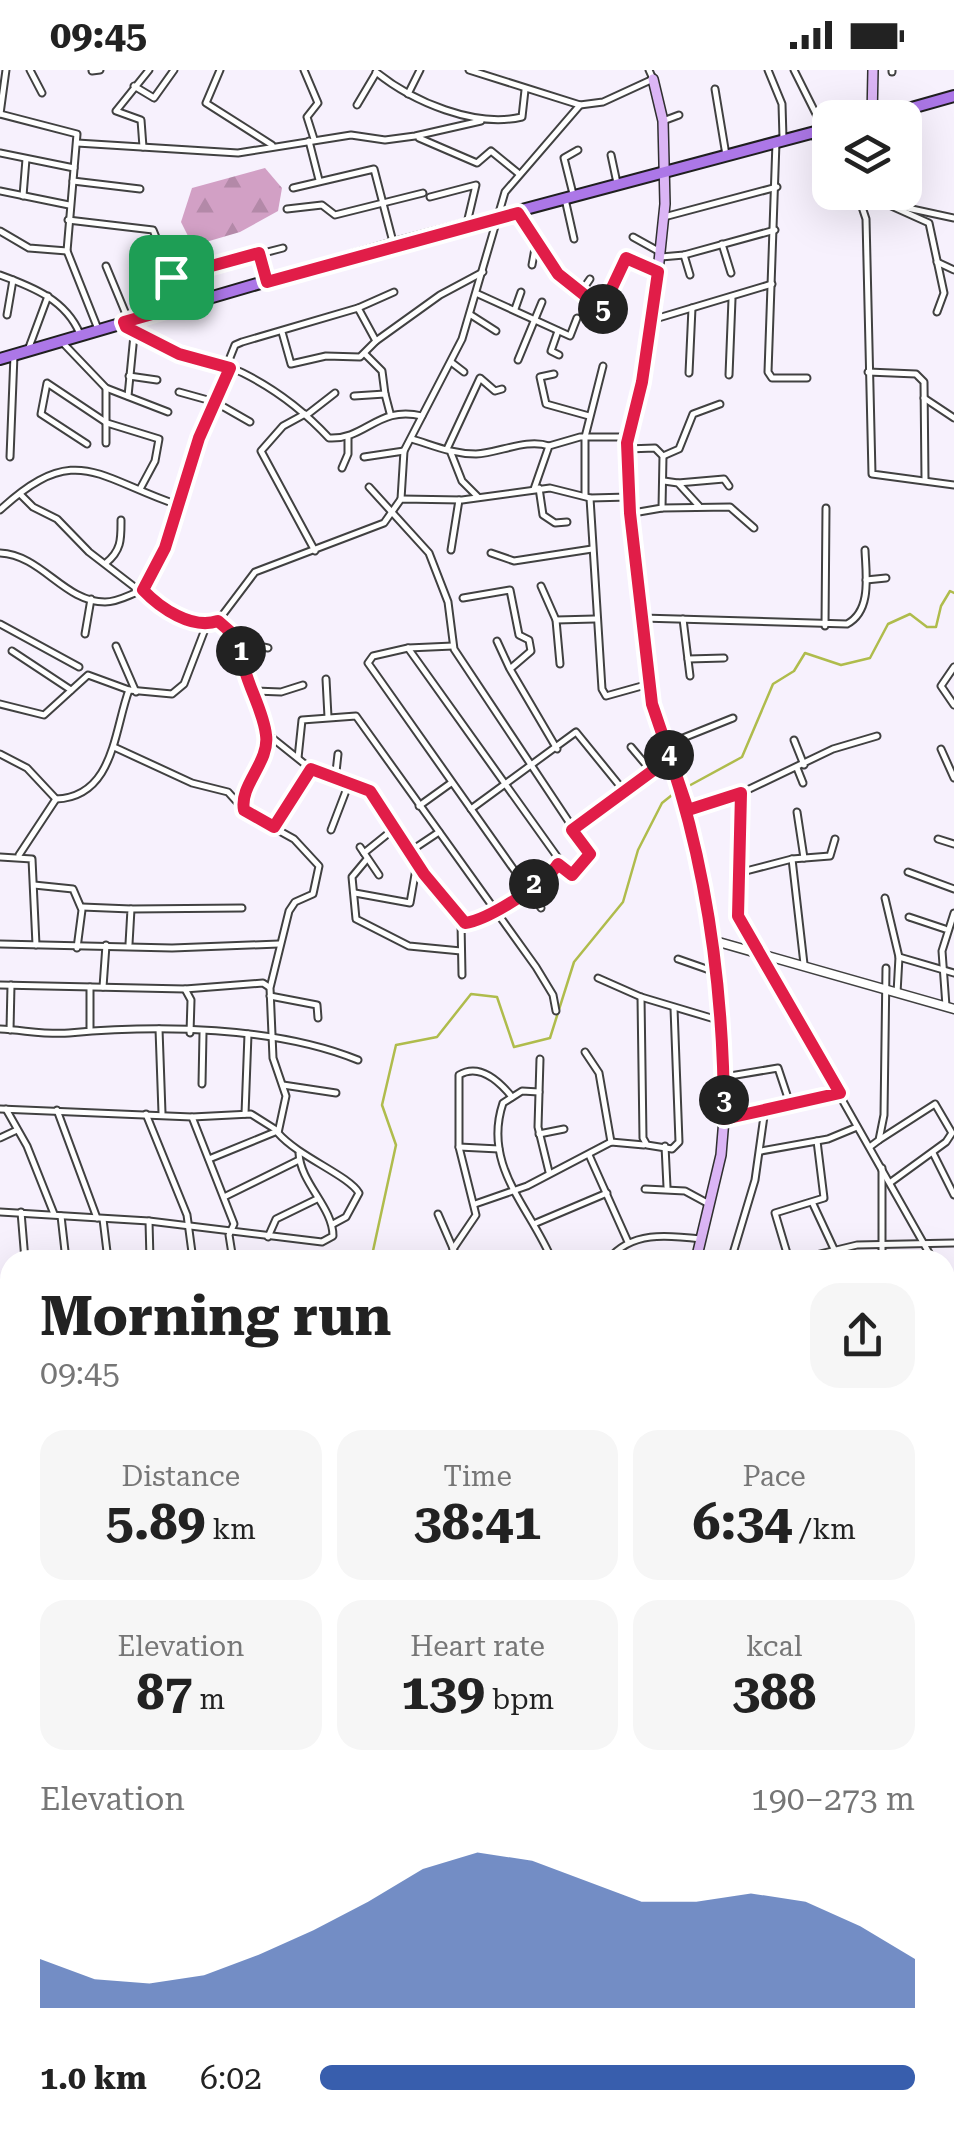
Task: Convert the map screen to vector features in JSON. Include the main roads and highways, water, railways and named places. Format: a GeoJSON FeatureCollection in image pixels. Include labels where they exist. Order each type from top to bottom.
{"type":"FeatureCollection","features":[{"type":"Feature","properties":{"kind":"main road"},"geometry":{"type":"LineString","coordinates":[[873,70],[874,100]]}},
{"type":"Feature","properties":{"kind":"main road"},"geometry":{"type":"LineString","coordinates":[[651,75],[663,121],[663,217],[653,320],[628,443],[630,513],[649,684],[665,746],[687,806],[718,973],[724,1119],[698,1250]]}},
{"type":"Feature","properties":{"kind":"main road"},"geometry":{"type":"LineString","coordinates":[[922,105],[954,96]]}},
{"type":"Feature","properties":{"kind":"main road"},"geometry":{"type":"LineString","coordinates":[[0,360],[98,328],[394,244],[812,133]]}},
{"type":"Feature","properties":{"kind":"waterway"},"geometry":{"type":"LineString","coordinates":[[685,788],[742,757],[773,684],[794,671],[805,653],[841,665],[870,658],[888,624],[910,614],[927,627],[936,627],[941,606],[950,591],[954,593]]}},
{"type":"Feature","properties":{"kind":"waterway"},"geometry":{"type":"LineString","coordinates":[[373,1250],[396,1145],[382,1105],[396,1045],[437,1037],[471,994],[497,997],[514,1047],[550,1038],[574,962],[623,902],[638,850],[662,803],[677,791]]}}]}
